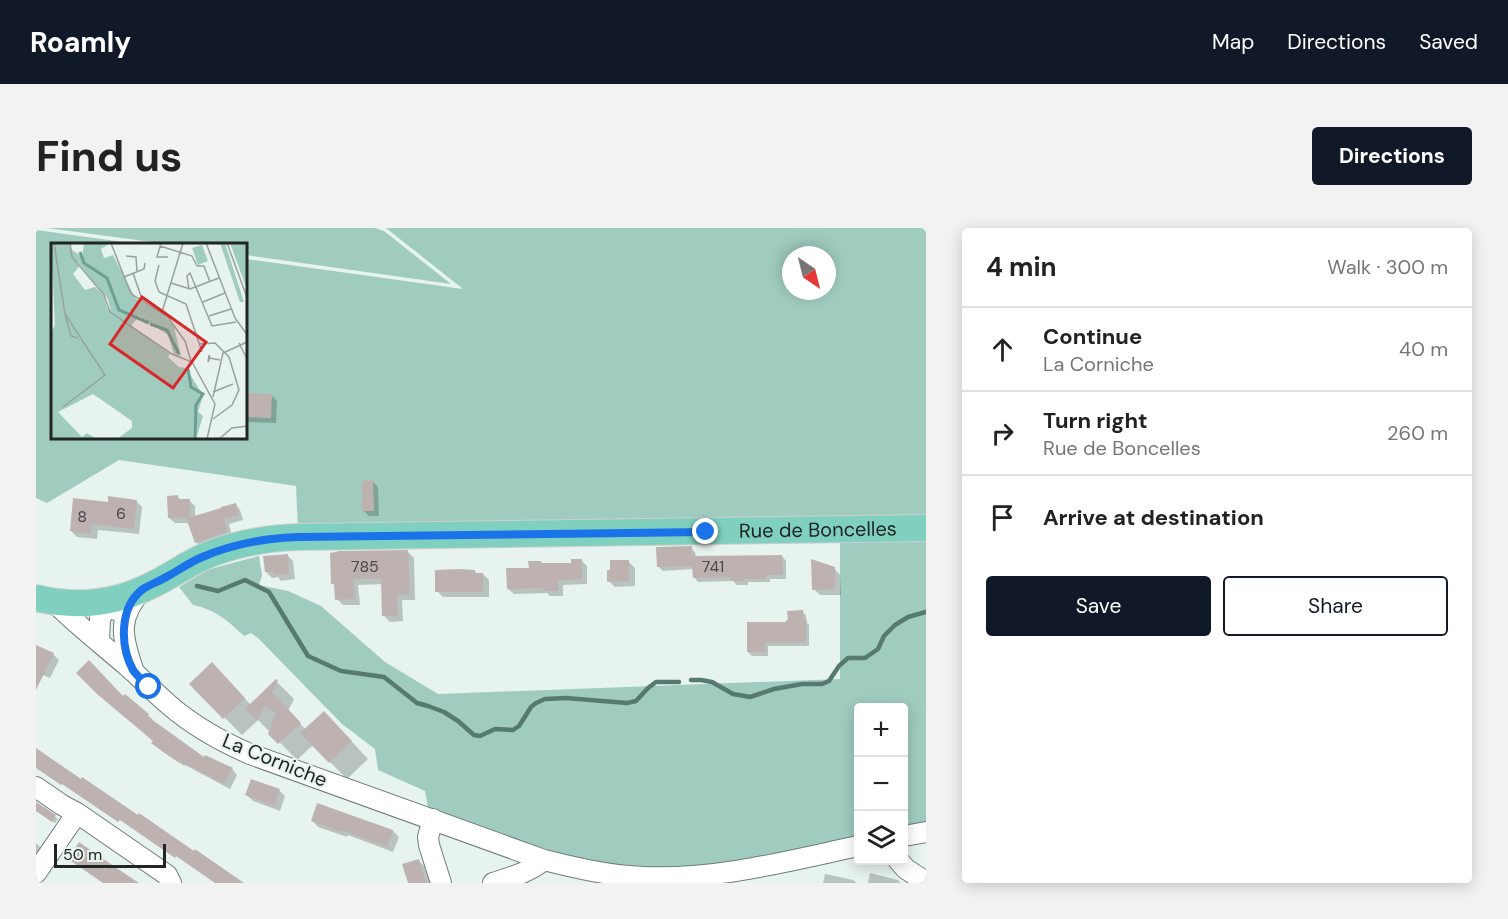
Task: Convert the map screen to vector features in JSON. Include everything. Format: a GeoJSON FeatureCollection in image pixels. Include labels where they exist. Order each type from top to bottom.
{"type":"FeatureCollection","features":[{"type":"Feature","properties":{"kind":"main road","name":"Rue de Boncelles"},"geometry":{"type":"LineString","coordinates":[[45,601],[80,604],[109,601],[143,589],[200,558],[231,547],[269,538],[926,528]]}},
{"type":"Feature","properties":{"kind":"street"},"geometry":{"type":"LineString","coordinates":[[123,626],[133,602],[143,589]]}},
{"type":"Feature","properties":{"kind":"street","name":"La Corniche"},"geometry":{"type":"LineString","coordinates":[[45,601],[72,619],[168,704],[213,736],[234,747],[544,860],[575,868],[645,880],[731,872],[854,847]]}},
{"type":"Feature","properties":{"kind":"street"},"geometry":{"type":"LineString","coordinates":[[99,642],[100,619],[109,601]]}},
{"type":"Feature","properties":{"kind":"street","name":"La Corniche"},"geometry":{"type":"LineString","coordinates":[[109,601],[120,616],[124,644],[134,672]]}},
{"type":"Feature","properties":{"kind":"street"},"geometry":{"type":"LineString","coordinates":[[36,787],[167,875],[171,883]]}},
{"type":"Feature","properties":{"kind":"street"},"geometry":{"type":"LineString","coordinates":[[36,873],[77,813]]}},
{"type":"Feature","properties":{"kind":"street"},"geometry":{"type":"LineString","coordinates":[[433,819],[428,837],[441,883]]}},
{"type":"Feature","properties":{"kind":"street"},"geometry":{"type":"LineString","coordinates":[[908,835],[926,832]]}},
{"type":"Feature","properties":{"kind":"street"},"geometry":{"type":"LineString","coordinates":[[493,883],[530,870],[544,860]]}},
{"type":"Feature","properties":{"kind":"street"},"geometry":{"type":"LineString","coordinates":[[902,865],[926,882]]}},
{"type":"Feature","properties":{"kind":"green space"},"geometry":{"type":"Polygon","coordinates":[[[47,228],[375,228],[384,231],[451,284],[248,255],[248,243],[160,243],[47,228]]]}},
{"type":"Feature","properties":{"kind":"green space"},"geometry":{"type":"Polygon","coordinates":[[[386,228],[926,228],[926,516],[749,517],[298,531],[296,486],[119,460],[47,503],[36,498],[36,230],[131,243],[51,243],[51,440],[248,440],[248,259],[463,289],[386,228]]]}},
{"type":"Feature","properties":{"kind":"green space"},"geometry":{"type":"Polygon","coordinates":[[[926,536],[926,824],[908,827],[908,703],[854,703],[854,839],[769,857],[702,867],[646,868],[582,858],[520,841],[428,808],[425,791],[378,770],[375,749],[342,724],[258,638],[251,633],[244,636],[221,616],[193,605],[179,587],[207,570],[259,556],[262,575],[259,585],[288,591],[321,606],[385,662],[438,694],[840,679],[840,538],[926,536]]]}},
{"type":"Feature","properties":{"kind":"building"},"geometry":{"type":"Polygon","coordinates":[[[248,393],[272,394],[271,418],[248,417],[248,393]]]}},
{"type":"Feature","properties":{"kind":"building"},"geometry":{"type":"Polygon","coordinates":[[[373,480],[374,511],[362,511],[362,481],[373,480]]]}},
{"type":"Feature","properties":{"kind":"building"},"geometry":{"type":"Polygon","coordinates":[[[178,495],[178,499],[190,499],[189,517],[168,518],[167,496],[178,495]]]}},
{"type":"Feature","properties":{"kind":"building"},"geometry":{"type":"Polygon","coordinates":[[[108,496],[137,500],[134,529],[92,524],[91,534],[70,531],[73,498],[108,502],[108,496]]]}},
{"type":"Feature","properties":{"kind":"building"},"geometry":{"type":"Polygon","coordinates":[[[236,503],[239,515],[224,519],[227,532],[195,543],[186,518],[236,503]]]}},
{"type":"Feature","properties":{"kind":"building"},"geometry":{"type":"Polygon","coordinates":[[[692,546],[692,556],[782,555],[783,575],[766,575],[766,579],[731,581],[731,577],[693,578],[692,566],[657,567],[656,547],[692,546]]]}},
{"type":"Feature","properties":{"kind":"building"},"geometry":{"type":"Polygon","coordinates":[[[408,550],[410,594],[397,595],[398,616],[382,616],[381,579],[353,579],[355,599],[335,600],[334,584],[331,584],[330,553],[408,550]]]}},
{"type":"Feature","properties":{"kind":"building"},"geometry":{"type":"Polygon","coordinates":[[[288,554],[289,574],[274,575],[274,572],[265,572],[263,556],[288,554]]]}},
{"type":"Feature","properties":{"kind":"building"},"geometry":{"type":"Polygon","coordinates":[[[571,559],[582,559],[582,579],[558,580],[558,591],[543,591],[543,588],[507,589],[506,568],[529,568],[528,561],[571,563],[571,559]]]}},
{"type":"Feature","properties":{"kind":"building"},"geometry":{"type":"Polygon","coordinates":[[[811,559],[835,567],[835,589],[812,590],[811,559]]]}},
{"type":"Feature","properties":{"kind":"building"},"geometry":{"type":"Polygon","coordinates":[[[610,560],[629,560],[629,581],[607,582],[610,560]]]}},
{"type":"Feature","properties":{"kind":"building"},"geometry":{"type":"Polygon","coordinates":[[[460,569],[483,573],[483,592],[435,592],[435,570],[460,569]]]}},
{"type":"Feature","properties":{"kind":"building"},"geometry":{"type":"Polygon","coordinates":[[[803,610],[804,620],[806,620],[806,642],[765,642],[765,652],[747,652],[747,622],[786,622],[788,620],[787,611],[803,610]]]}},
{"type":"Feature","properties":{"kind":"building"},"geometry":{"type":"Polygon","coordinates":[[[36,645],[54,653],[36,690],[36,645]]]}},
{"type":"Feature","properties":{"kind":"building"},"geometry":{"type":"Polygon","coordinates":[[[89,660],[123,696],[125,694],[149,714],[147,716],[204,757],[205,755],[233,768],[224,784],[178,762],[165,753],[97,694],[76,673],[89,660]]]}},
{"type":"Feature","properties":{"kind":"building"},"geometry":{"type":"Polygon","coordinates":[[[212,662],[245,698],[223,719],[189,684],[212,662]]]}},
{"type":"Feature","properties":{"kind":"building"},"geometry":{"type":"Polygon","coordinates":[[[276,679],[278,680],[272,692],[301,723],[278,744],[268,734],[276,712],[264,707],[257,721],[245,709],[276,679]]]}},
{"type":"Feature","properties":{"kind":"building"},"geometry":{"type":"Polygon","coordinates":[[[324,711],[352,741],[329,763],[300,733],[324,711]]]}},
{"type":"Feature","properties":{"kind":"building"},"geometry":{"type":"Polygon","coordinates":[[[36,748],[194,851],[195,849],[244,883],[215,883],[120,820],[118,822],[36,768],[36,748]]]}},
{"type":"Feature","properties":{"kind":"building"},"geometry":{"type":"Polygon","coordinates":[[[251,779],[280,789],[274,806],[245,795],[251,779]]]}},
{"type":"Feature","properties":{"kind":"building"},"geometry":{"type":"Polygon","coordinates":[[[36,802],[56,815],[52,822],[36,811],[36,802]]]}},
{"type":"Feature","properties":{"kind":"building"},"geometry":{"type":"Polygon","coordinates":[[[317,803],[393,830],[387,847],[311,821],[317,803]]]}},
{"type":"Feature","properties":{"kind":"building"},"geometry":{"type":"Polygon","coordinates":[[[79,842],[139,883],[103,883],[68,859],[79,842]]]}},
{"type":"Feature","properties":{"kind":"building"},"geometry":{"type":"Polygon","coordinates":[[[419,859],[426,883],[408,883],[402,864],[419,859]]]}},
{"type":"Feature","properties":{"kind":"waterway"},"geometry":{"type":"LineString","coordinates":[[197,586],[218,591],[245,580],[269,592],[308,656],[341,671],[384,677],[417,703],[444,712],[474,735],[480,736],[495,729],[513,730],[519,726],[531,707],[545,699],[566,698],[627,703],[636,701],[656,682],[679,682]]}},
{"type":"Feature","properties":{"kind":"waterway"},"geometry":{"type":"LineString","coordinates":[[691,680],[712,682],[733,694],[750,697],[774,689],[802,684],[822,684],[829,681],[839,666],[848,658],[865,658],[878,649],[884,636],[895,625],[908,617],[926,612]]}},
{"type":"Feature","properties":{"kind":"route"},"geometry":{"type":"LineString","coordinates":[[149,687],[134,672],[124,644],[123,626],[133,602],[143,589],[200,558],[231,547],[269,538],[299,537],[706,532]]}}]}
